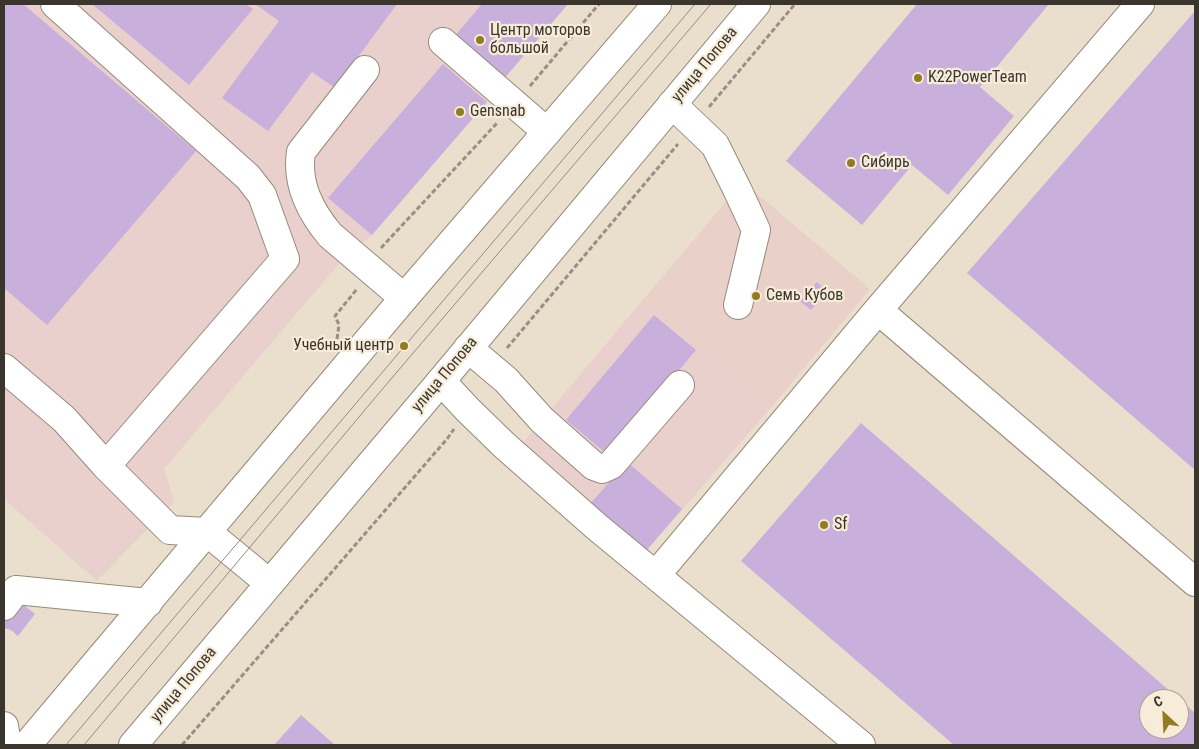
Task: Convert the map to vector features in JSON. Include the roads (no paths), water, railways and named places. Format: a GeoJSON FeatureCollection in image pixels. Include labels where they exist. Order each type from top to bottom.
{"type":"FeatureCollection","features":[{"type":"Feature","properties":{"kind":"main road"},"geometry":{"type":"LineString","coordinates":[[55,4],[248,178],[262,195],[285,259],[106,466]]}},
{"type":"Feature","properties":{"kind":"main road"},"geometry":{"type":"LineString","coordinates":[[27,745],[404,298],[657,4]]}},
{"type":"Feature","properties":{"kind":"main road","name":"улица Попова"},"geometry":{"type":"LineString","coordinates":[[133,745],[441,381],[756,4]]}},
{"type":"Feature","properties":{"kind":"main road"},"geometry":{"type":"LineString","coordinates":[[656,575],[878,310],[1140,4]]}},
{"type":"Feature","properties":{"kind":"main road"},"geometry":{"type":"LineString","coordinates":[[443,42],[547,132]]}},
{"type":"Feature","properties":{"kind":"main road"},"geometry":{"type":"LineString","coordinates":[[365,70],[301,152],[299,164],[300,177],[311,208],[322,227],[404,298]]}},
{"type":"Feature","properties":{"kind":"main road"},"geometry":{"type":"LineString","coordinates":[[672,104],[715,145],[756,230],[738,305]]}},
{"type":"Feature","properties":{"kind":"main road"},"geometry":{"type":"LineString","coordinates":[[878,310],[1195,582]]}},
{"type":"Feature","properties":{"kind":"main road"},"geometry":{"type":"LineString","coordinates":[[468,348],[506,380],[542,420],[594,466],[602,470],[611,465],[680,385]]}},
{"type":"Feature","properties":{"kind":"main road"},"geometry":{"type":"LineString","coordinates":[[4,368],[64,419],[106,466],[170,530],[207,532],[269,583]]}},
{"type":"Feature","properties":{"kind":"main road"},"geometry":{"type":"LineString","coordinates":[[441,381],[504,445],[590,521],[861,745]]}},
{"type":"Feature","properties":{"kind":"main road"},"geometry":{"type":"LineString","coordinates":[[4,606],[16,590],[148,603]]}},
{"type":"Feature","properties":{"kind":"main road"},"geometry":{"type":"LineString","coordinates":[[4,726],[8,745]]}},
{"type":"Feature","properties":{"kind":"tram line"},"geometry":{"type":"LineString","coordinates":[[66,745],[695,4]]}},
{"type":"Feature","properties":{"kind":"tram line"},"geometry":{"type":"LineString","coordinates":[[84,745],[385,386],[711,4]]}},
{"type":"Feature","properties":{"kind":"place","name":"Центр моторов большой"},"geometry":{"type":"Point","coordinates":[480,40]}},
{"type":"Feature","properties":{"kind":"place","name":"K22PowerTeam"},"geometry":{"type":"Point","coordinates":[918,78]}},
{"type":"Feature","properties":{"kind":"place","name":"Gensnab"},"geometry":{"type":"Point","coordinates":[460,112]}},
{"type":"Feature","properties":{"kind":"place","name":"Сибирь"},"geometry":{"type":"Point","coordinates":[851,163]}},
{"type":"Feature","properties":{"kind":"place","name":"Семь Кубов"},"geometry":{"type":"Point","coordinates":[756,296]}},
{"type":"Feature","properties":{"kind":"place","name":"Учебный центр"},"geometry":{"type":"Point","coordinates":[404,346]}},
{"type":"Feature","properties":{"kind":"place","name":"Sf"},"geometry":{"type":"Point","coordinates":[824,525]}}]}
